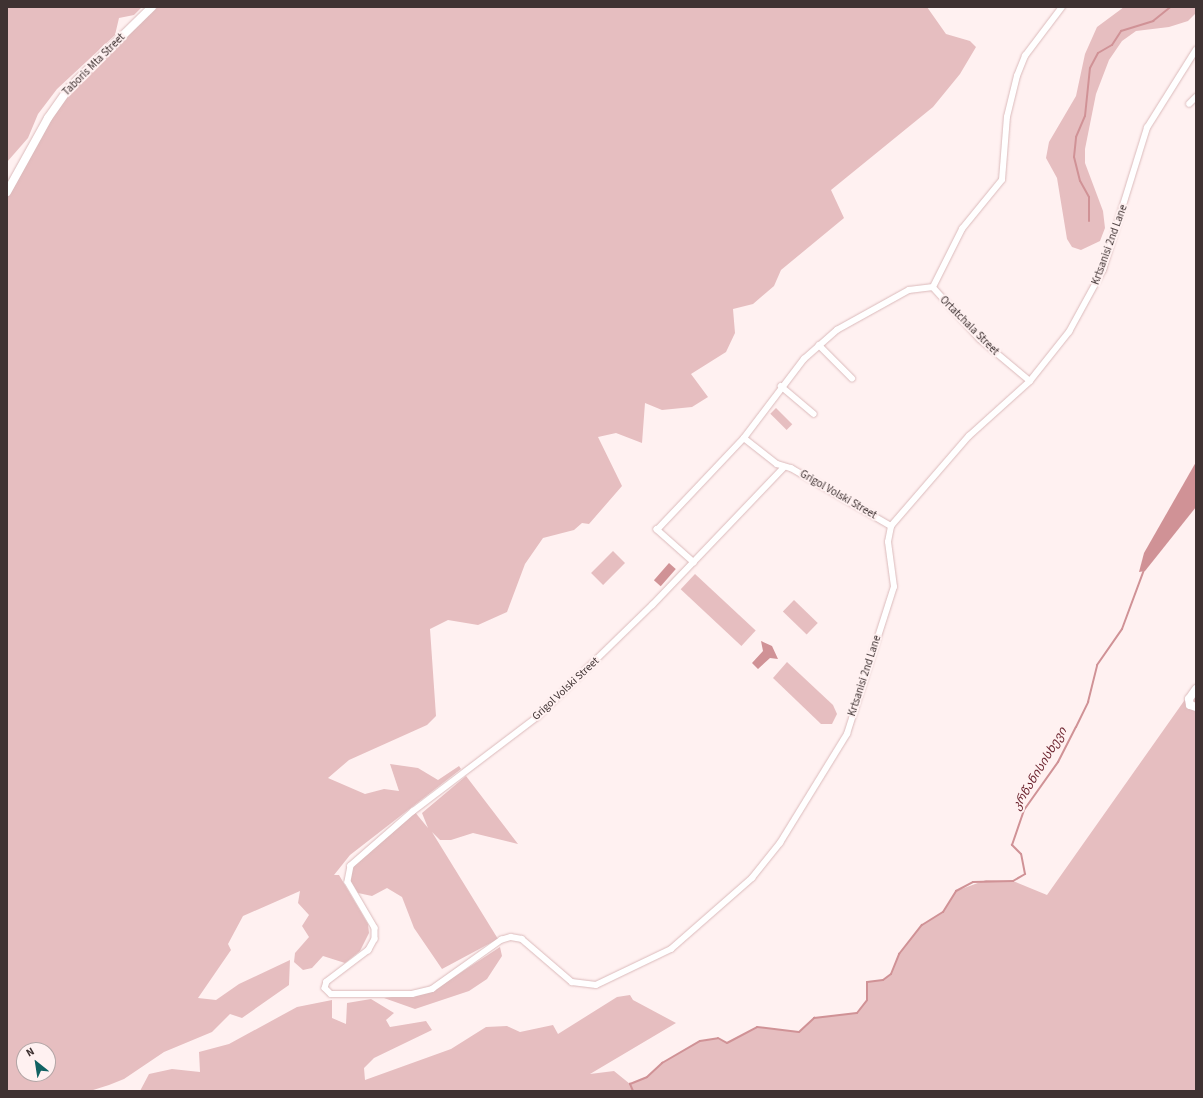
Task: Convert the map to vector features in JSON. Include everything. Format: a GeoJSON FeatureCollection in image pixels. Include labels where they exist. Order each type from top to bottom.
{"type":"FeatureCollection","features":[{"type":"Feature","properties":{"kind":"main road","name":"Taboris Mta Street"},"geometry":{"type":"LineString","coordinates":[[7,192],[48,118],[69,88],[152,7]]}},
{"type":"Feature","properties":{"kind":"main road"},"geometry":{"type":"LineString","coordinates":[[1196,689],[1189,699],[1190,705],[1196,707]]}},
{"type":"Feature","properties":{"kind":"street","name":"Ortatchala Street"},"geometry":{"type":"LineString","coordinates":[[1030,381],[980,339],[933,287],[962,229],[1002,180],[1007,117],[1017,76],[1025,56],[1062,7]]}},
{"type":"Feature","properties":{"kind":"street","name":"Krtsanisi 2nd Lane"},"geometry":{"type":"LineString","coordinates":[[325,988],[331,994],[412,994],[432,989],[501,940],[511,937],[522,940],[572,982],[596,985],[671,949],[711,917],[752,878],[780,843],[847,734],[894,587],[888,542],[891,526],[970,436],[1030,381],[1069,332],[1098,284],[1147,128],[1196,50]]}},
{"type":"Feature","properties":{"kind":"street"},"geometry":{"type":"LineString","coordinates":[[1188,104],[1196,98]]}},
{"type":"Feature","properties":{"kind":"street"},"geometry":{"type":"LineString","coordinates":[[694,563],[657,530],[744,438],[781,386],[819,344],[837,330],[909,290],[933,287]]}},
{"type":"Feature","properties":{"kind":"street"},"geometry":{"type":"LineString","coordinates":[[819,344],[852,378]]}},
{"type":"Feature","properties":{"kind":"street"},"geometry":{"type":"LineString","coordinates":[[781,386],[814,414]]}},
{"type":"Feature","properties":{"kind":"street"},"geometry":{"type":"LineString","coordinates":[[744,438],[784,468]]}},
{"type":"Feature","properties":{"kind":"street","name":"Grigol Volski Street"},"geometry":{"type":"LineString","coordinates":[[325,988],[328,982],[369,950],[375,939],[375,928],[348,882],[351,866],[414,811],[538,717],[694,563],[784,468],[791,468],[891,526]]}},
{"type":"Feature","properties":{"kind":"shaded area"},"geometry":{"type":"Polygon","coordinates":[[[7,7],[142,7],[134,15],[119,18],[115,35],[57,89],[38,114],[28,138],[7,162],[7,7]]]}},
{"type":"Feature","properties":{"kind":"shaded area"},"geometry":{"type":"Polygon","coordinates":[[[150,7],[927,7],[946,34],[970,41],[976,47],[960,74],[933,107],[831,190],[844,218],[781,270],[774,286],[753,304],[733,309],[735,333],[726,352],[691,374],[708,397],[692,407],[662,410],[645,403],[642,443],[616,433],[598,437],[622,486],[589,524],[582,523],[574,530],[543,538],[525,564],[507,612],[478,625],[448,620],[430,629],[436,716],[427,725],[349,760],[328,778],[365,794],[384,789],[399,791],[390,764],[418,768],[438,780],[459,766],[461,769],[350,855],[334,875],[339,875],[368,924],[369,933],[360,951],[345,963],[323,956],[312,968],[303,970],[294,962],[295,953],[309,937],[302,926],[309,915],[298,903],[300,891],[243,916],[228,944],[231,950],[198,998],[216,1000],[239,984],[290,960],[289,985],[242,1018],[230,1014],[212,1032],[164,1052],[124,1079],[90,1091],[7,1091],[7,193],[60,101],[150,7]]]}},
{"type":"Feature","properties":{"kind":"shaded area"},"geometry":{"type":"Polygon","coordinates":[[[1124,7],[1196,7],[1196,13],[1188,21],[1169,27],[1136,31],[1122,41],[1109,60],[1096,94],[1085,149],[1085,163],[1103,211],[1105,228],[1100,241],[1081,250],[1072,247],[1067,239],[1057,178],[1046,158],[1049,142],[1076,96],[1085,54],[1097,27],[1124,7]]]}},
{"type":"Feature","properties":{"kind":"shaded area"},"geometry":{"type":"Polygon","coordinates":[[[776,408],[792,424],[787,430],[770,414],[776,408]]]}},
{"type":"Feature","properties":{"kind":"shaded area"},"geometry":{"type":"Polygon","coordinates":[[[1196,462],[1196,507],[1145,571],[1139,572],[1144,553],[1196,462]]]}},
{"type":"Feature","properties":{"kind":"shaded area"},"geometry":{"type":"Polygon","coordinates":[[[613,551],[625,563],[603,585],[591,573],[613,551]]]}},
{"type":"Feature","properties":{"kind":"shaded area"},"geometry":{"type":"Polygon","coordinates":[[[669,563],[676,569],[661,586],[654,580],[669,563]]]}},
{"type":"Feature","properties":{"kind":"shaded area"},"geometry":{"type":"Polygon","coordinates":[[[695,574],[756,631],[741,646],[681,589],[695,574]]]}},
{"type":"Feature","properties":{"kind":"shaded area"},"geometry":{"type":"Polygon","coordinates":[[[794,600],[818,623],[807,634],[783,612],[794,600]]]}},
{"type":"Feature","properties":{"kind":"shaded area"},"geometry":{"type":"Polygon","coordinates":[[[761,641],[772,646],[778,659],[770,658],[758,669],[752,663],[763,651],[761,641]]]}},
{"type":"Feature","properties":{"kind":"shaded area"},"geometry":{"type":"Polygon","coordinates":[[[787,662],[833,705],[837,714],[832,724],[821,724],[773,678],[787,662]]]}},
{"type":"Feature","properties":{"kind":"shaded area"},"geometry":{"type":"Polygon","coordinates":[[[1196,684],[1196,1091],[140,1091],[149,1074],[172,1069],[200,1072],[199,1052],[229,1044],[297,1007],[332,1000],[332,1018],[346,1024],[347,1003],[371,999],[394,1013],[386,1020],[390,1027],[426,1021],[432,1030],[374,1058],[364,1068],[365,1080],[451,1049],[486,1027],[507,1026],[520,1032],[553,1025],[558,1034],[617,997],[630,995],[633,1000],[676,1023],[590,1074],[614,1071],[630,1084],[647,1077],[662,1063],[700,1041],[718,1038],[727,1043],[757,1027],[799,1032],[814,1018],[857,1013],[867,1000],[867,982],[883,980],[891,974],[899,954],[922,925],[943,912],[956,891],[986,880],[1013,881],[1047,895],[1196,684]]]}},
{"type":"Feature","properties":{"kind":"shaded area"},"geometry":{"type":"Polygon","coordinates":[[[466,776],[518,844],[473,833],[451,840],[440,840],[432,832],[498,939],[442,969],[414,928],[402,897],[387,888],[372,896],[358,893],[347,875],[366,852],[414,811],[428,828],[422,813],[466,776]]]}},
{"type":"Feature","properties":{"kind":"shaded area"},"geometry":{"type":"Polygon","coordinates":[[[500,947],[502,956],[487,979],[469,991],[415,1009],[384,998],[431,992],[500,947]]]}},
{"type":"Feature","properties":{"kind":"waterway"},"geometry":{"type":"LineString","coordinates":[[1089,221],[1089,197],[1080,181],[1074,157],[1076,137],[1085,116],[1090,68],[1098,53],[1112,45],[1121,31],[1153,21],[1170,7]]}},
{"type":"Feature","properties":{"kind":"waterway","name":"კრწანისისხევი"},"geometry":{"type":"LineString","coordinates":[[633,1091],[630,1084],[647,1077],[662,1063],[700,1041],[718,1038],[727,1043],[757,1027],[799,1032],[814,1018],[857,1013],[867,1000],[867,982],[883,980],[891,974],[899,954],[922,925],[943,912],[956,891],[973,882],[1013,881],[1025,874],[1021,854],[1012,845],[1024,810],[1058,762],[1076,727],[1088,702],[1097,665],[1122,629],[1144,570]]}}]}
